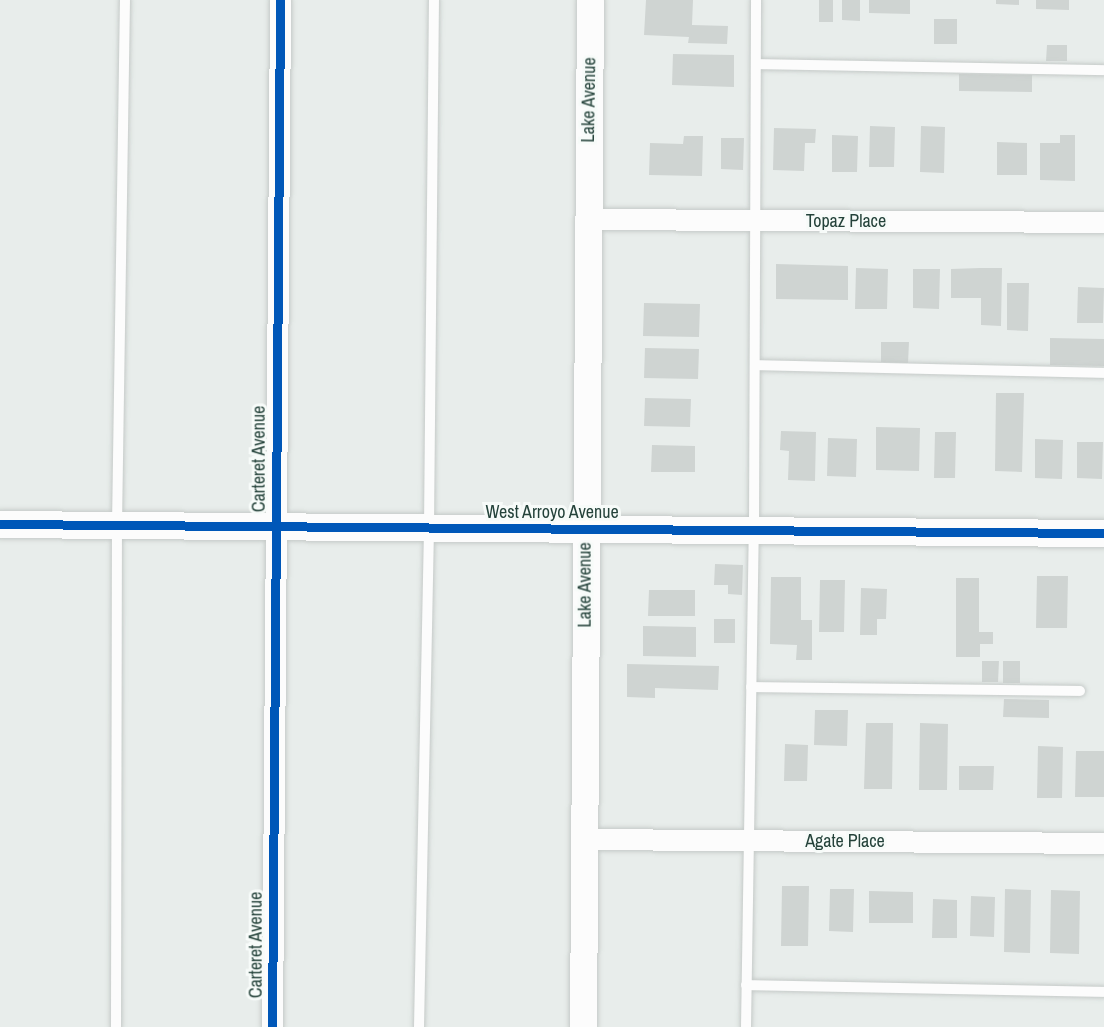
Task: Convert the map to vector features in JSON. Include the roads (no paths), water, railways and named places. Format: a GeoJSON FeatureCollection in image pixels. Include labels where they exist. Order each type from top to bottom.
{"type":"FeatureCollection","features":[{"type":"Feature","properties":{"kind":"street","name":"Carteret Avenue"},"geometry":{"type":"LineString","coordinates":[[272,1027],[279,0]]}},
{"type":"Feature","properties":{"kind":"street","name":"Lake Avenue"},"geometry":{"type":"LineString","coordinates":[[584,1027],[585,529],[590,0]]}},
{"type":"Feature","properties":{"kind":"street","name":"Topaz Place"},"geometry":{"type":"LineString","coordinates":[[588,219],[1104,222]]}},
{"type":"Feature","properties":{"kind":"street","name":"West Arroyo Avenue"},"geometry":{"type":"LineString","coordinates":[[0,524],[1104,533]]}},
{"type":"Feature","properties":{"kind":"street","name":"Agate Place"},"geometry":{"type":"LineString","coordinates":[[586,838],[1104,843]]}},
{"type":"Feature","properties":{"kind":"lane"},"geometry":{"type":"LineString","coordinates":[[116,1027],[117,525],[125,0]]}},
{"type":"Feature","properties":{"kind":"lane"},"geometry":{"type":"LineString","coordinates":[[419,1027],[429,527],[434,0]]}},
{"type":"Feature","properties":{"kind":"lane"},"geometry":{"type":"LineString","coordinates":[[746,1027],[754,530],[756,0]]}},
{"type":"Feature","properties":{"kind":"lane"},"geometry":{"type":"LineString","coordinates":[[757,64],[1104,70]]}},
{"type":"Feature","properties":{"kind":"lane"},"geometry":{"type":"LineString","coordinates":[[755,365],[1104,374]]}},
{"type":"Feature","properties":{"kind":"lane"},"geometry":{"type":"LineString","coordinates":[[751,687],[1080,692]]}},
{"type":"Feature","properties":{"kind":"lane"},"geometry":{"type":"LineString","coordinates":[[746,985],[1104,992]]}}]}
